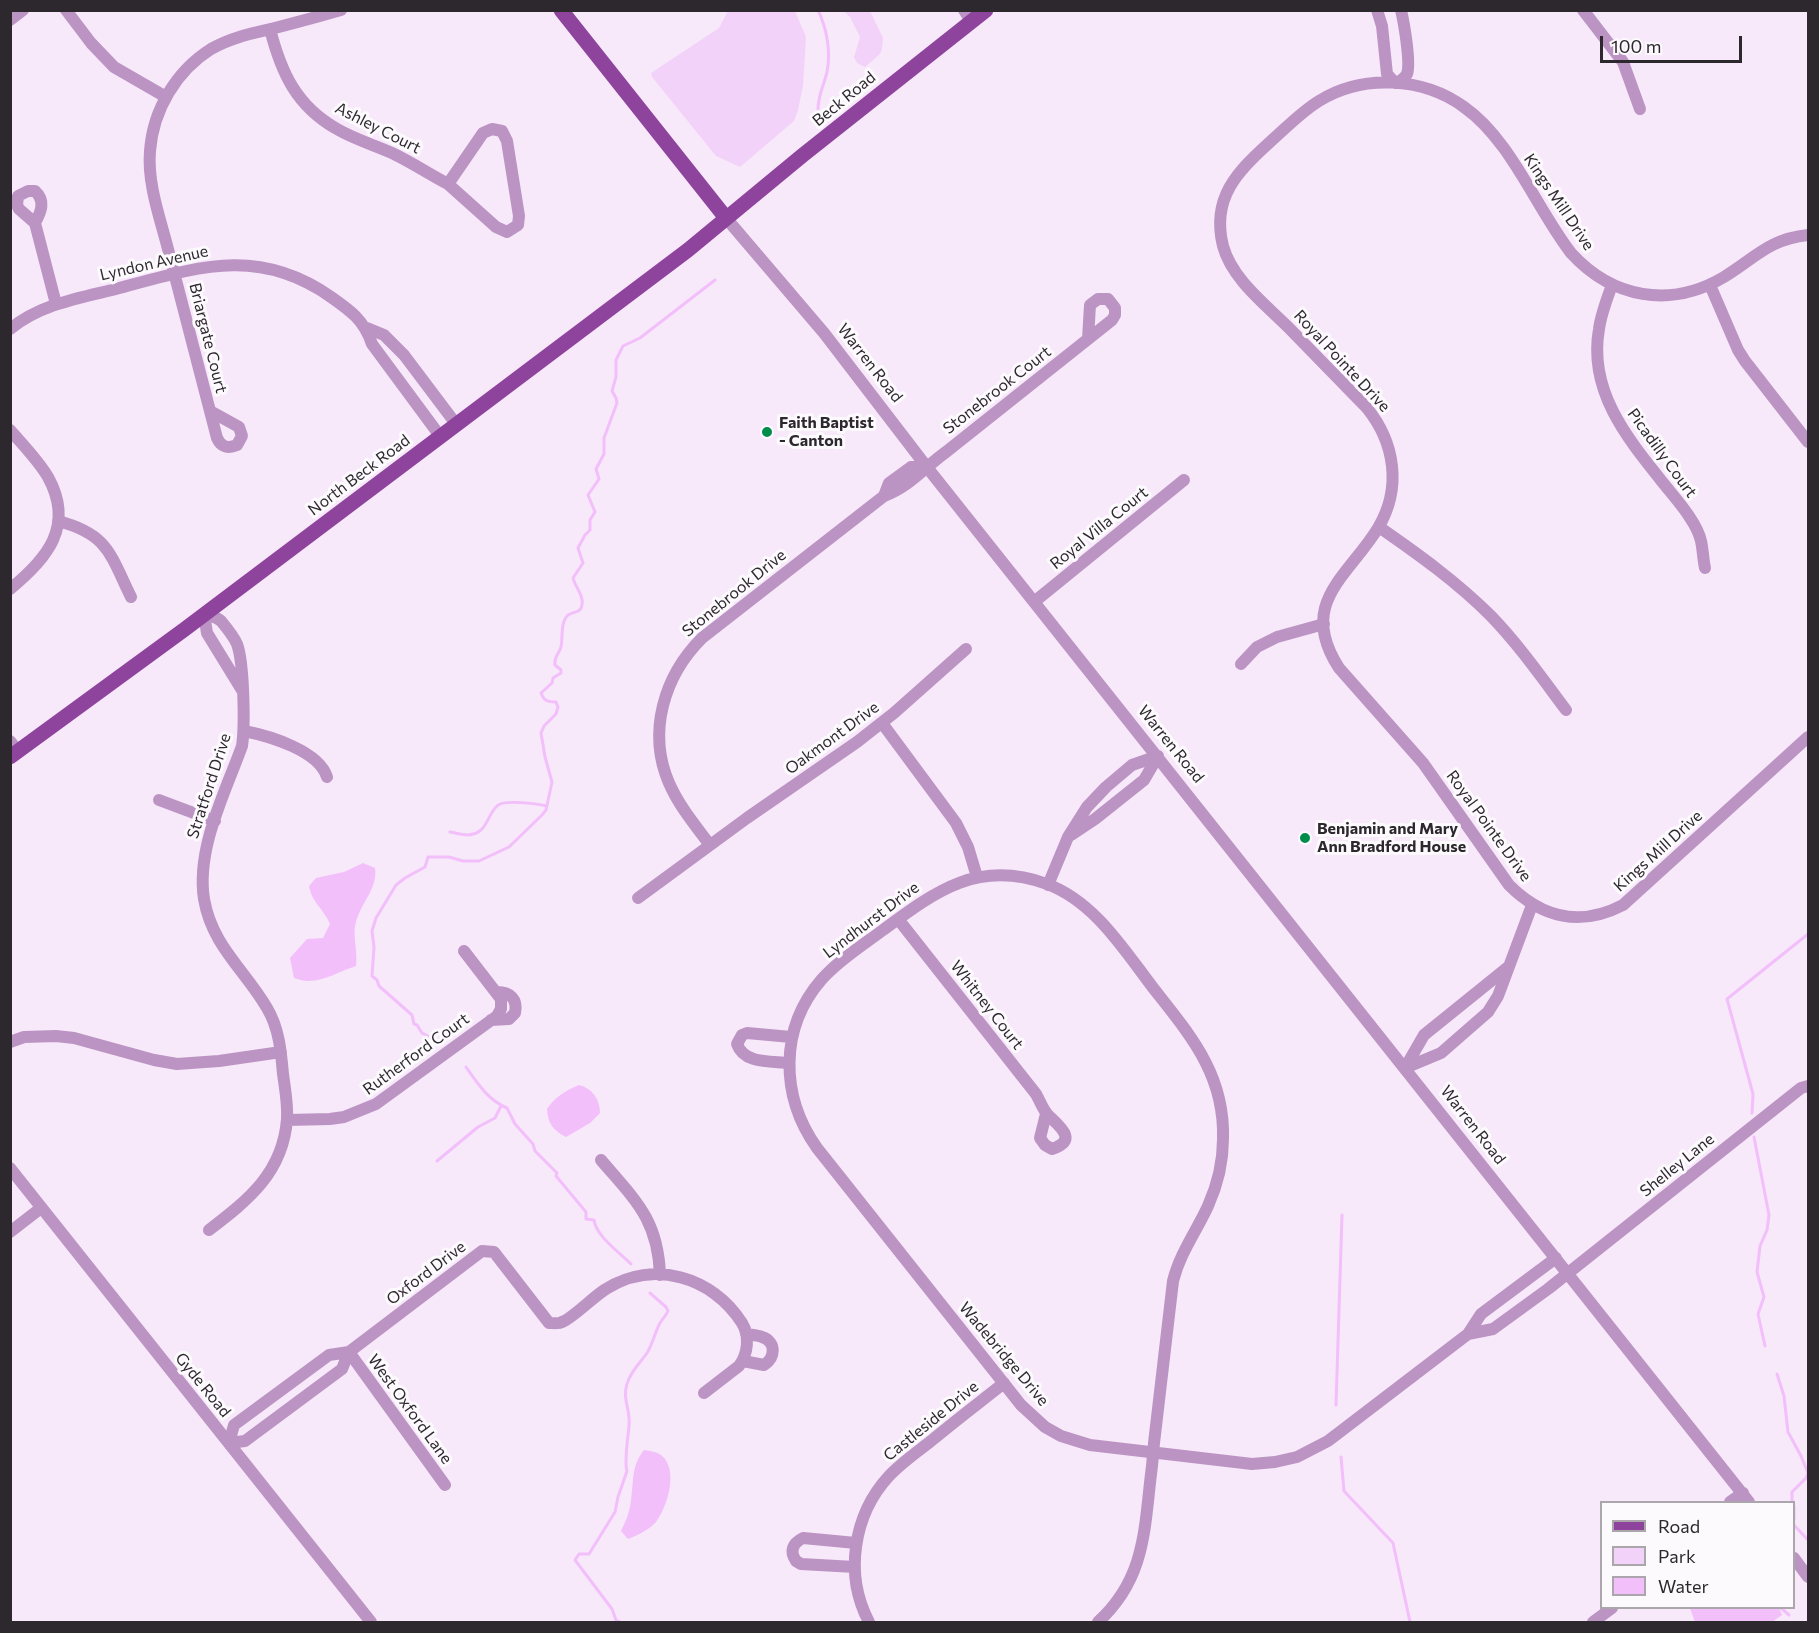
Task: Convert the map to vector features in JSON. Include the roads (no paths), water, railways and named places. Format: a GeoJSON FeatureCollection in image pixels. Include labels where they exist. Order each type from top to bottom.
{"type":"FeatureCollection","features":[{"type":"Feature","properties":{"kind":"main road","name":"Warren Road"},"geometry":{"type":"LineString","coordinates":[[561,10],[726,218]]}},
{"type":"Feature","properties":{"kind":"main road","name":"Beck Road"},"geometry":{"type":"LineString","coordinates":[[726,218],[967,16],[986,10]]}},
{"type":"Feature","properties":{"kind":"main road","name":"North Beck Road"},"geometry":{"type":"LineString","coordinates":[[13,750],[204,614],[688,250],[726,218]]}},
{"type":"Feature","properties":{"kind":"street"},"geometry":{"type":"LineString","coordinates":[[10,20],[23,10]]}},
{"type":"Feature","properties":{"kind":"street"},"geometry":{"type":"LineString","coordinates":[[66,10],[91,43],[114,67],[166,97]]}},
{"type":"Feature","properties":{"kind":"street","name":"Briargate Court"},"geometry":{"type":"LineString","coordinates":[[210,411],[152,188],[149,165],[153,131],[166,97],[185,70],[209,51],[233,38],[341,10]]}},
{"type":"Feature","properties":{"kind":"street"},"geometry":{"type":"LineString","coordinates":[[1377,10],[1382,26],[1386,70],[1389,78],[1395,83],[1404,79],[1407,72]]}},
{"type":"Feature","properties":{"kind":"street"},"geometry":{"type":"LineString","coordinates":[[1401,10],[1407,72],[1415,86]]}},
{"type":"Feature","properties":{"kind":"street"},"geometry":{"type":"LineString","coordinates":[[1583,10],[1623,62],[1640,109]]}},
{"type":"Feature","properties":{"kind":"street"},"geometry":{"type":"LineString","coordinates":[[1382,26],[1404,23]]}},
{"type":"Feature","properties":{"kind":"street","name":"Ashley Court"},"geometry":{"type":"LineString","coordinates":[[270,29],[278,60],[285,74],[297,94],[314,112],[338,130],[393,154],[448,184],[499,229],[507,232],[518,225],[519,216],[507,141],[502,131],[492,129],[483,133],[448,184]]}},
{"type":"Feature","properties":{"kind":"street"},"geometry":{"type":"LineString","coordinates":[[1376,82],[1383,77],[1386,70]]}},
{"type":"Feature","properties":{"kind":"street","name":"Royal Pointe Drive"},"geometry":{"type":"LineString","coordinates":[[1395,83],[1376,82],[1340,91],[1319,101],[1302,113],[1237,173],[1225,195],[1220,221],[1224,249],[1239,276],[1367,408],[1383,430],[1391,456],[1393,479],[1389,503],[1379,527],[1333,587],[1326,606],[1324,624],[1328,648],[1339,668],[1423,763],[1509,885],[1532,905]]}},
{"type":"Feature","properties":{"kind":"street","name":"Kings Mill Drive"},"geometry":{"type":"LineString","coordinates":[[1395,83],[1415,86],[1447,97],[1481,121],[1500,142],[1570,253],[1589,271],[1612,285],[1638,293],[1662,296],[1688,293],[1710,285],[1773,244],[1809,235]]}},
{"type":"Feature","properties":{"kind":"street","name":"Warren Road"},"geometry":{"type":"LineString","coordinates":[[726,218],[824,333],[926,466],[1746,1498]]}},
{"type":"Feature","properties":{"kind":"street"},"geometry":{"type":"LineString","coordinates":[[35,223],[56,304]]}},
{"type":"Feature","properties":{"kind":"street","name":"Lyndon Avenue"},"geometry":{"type":"LineString","coordinates":[[10,328],[28,315],[56,304],[175,274],[225,265],[263,267],[282,272],[326,294],[367,328],[384,335],[404,355],[456,424]]}},
{"type":"Feature","properties":{"kind":"street","name":"Picadilly Court"},"geometry":{"type":"LineString","coordinates":[[1612,285],[1601,318],[1597,341],[1598,368],[1604,394],[1627,437],[1685,510],[1701,539],[1704,568]]}},
{"type":"Feature","properties":{"kind":"street"},"geometry":{"type":"LineString","coordinates":[[1710,285],[1742,355],[1809,442]]}},
{"type":"Feature","properties":{"kind":"street","name":"Lyndon Avenue"},"geometry":{"type":"LineString","coordinates":[[367,328],[372,344],[440,436]]}},
{"type":"Feature","properties":{"kind":"street","name":"Stonebrook Court"},"geometry":{"type":"LineString","coordinates":[[926,466],[1088,339]]}},
{"type":"Feature","properties":{"kind":"street"},"geometry":{"type":"LineString","coordinates":[[10,430],[47,476],[56,497],[58,521],[52,544],[44,558],[10,589]]}},
{"type":"Feature","properties":{"kind":"street","name":"Stonebrook Drive"},"geometry":{"type":"LineString","coordinates":[[710,845],[676,798],[668,781],[661,756],[661,714],[669,685],[676,671],[691,649],[702,638],[884,496],[897,491],[926,466]]}},
{"type":"Feature","properties":{"kind":"street","name":"Royal Villa Court"},"geometry":{"type":"LineString","coordinates":[[1034,602],[1184,480]]}},
{"type":"Feature","properties":{"kind":"street"},"geometry":{"type":"LineString","coordinates":[[58,521],[80,526],[102,543],[109,551],[131,597]]}},
{"type":"Feature","properties":{"kind":"street"},"geometry":{"type":"LineString","coordinates":[[1379,527],[1441,571],[1491,616],[1528,658],[1566,710]]}},
{"type":"Feature","properties":{"kind":"street","name":"Stratford Drive"},"geometry":{"type":"LineString","coordinates":[[242,690],[207,633],[204,614],[220,619],[237,645],[242,690],[244,731],[242,746],[215,821],[204,860],[203,889],[209,918],[223,949],[268,1009],[276,1030],[281,1052],[287,1120]]}},
{"type":"Feature","properties":{"kind":"street"},"geometry":{"type":"LineString","coordinates":[[1241,664],[1257,646],[1277,637],[1324,624]]}},
{"type":"Feature","properties":{"kind":"street","name":"Oakmont Drive"},"geometry":{"type":"LineString","coordinates":[[638,898],[882,723],[966,649]]}},
{"type":"Feature","properties":{"kind":"street"},"geometry":{"type":"LineString","coordinates":[[882,723],[957,823],[968,847],[977,878]]}},
{"type":"Feature","properties":{"kind":"street"},"geometry":{"type":"LineString","coordinates":[[244,731],[266,735],[293,746],[324,768],[327,777]]}},
{"type":"Feature","properties":{"kind":"street","name":"Kings Mill Drive"},"geometry":{"type":"LineString","coordinates":[[1532,905],[1554,914],[1577,917],[1601,914],[1623,905],[1809,736]]}},
{"type":"Feature","properties":{"kind":"street"},"geometry":{"type":"LineString","coordinates":[[1048,885],[1068,837],[1087,807],[1132,765],[1158,756]]}},
{"type":"Feature","properties":{"kind":"street"},"geometry":{"type":"LineString","coordinates":[[1068,837],[1095,819],[1143,780],[1158,756]]}},
{"type":"Feature","properties":{"kind":"street"},"geometry":{"type":"LineString","coordinates":[[159,800],[215,821]]}},
{"type":"Feature","properties":{"kind":"street","name":"Lyndhurst Drive"},"geometry":{"type":"LineString","coordinates":[[793,1031],[807,1001],[822,979],[839,963],[898,919],[937,892],[956,883],[977,878],[1012,876],[1048,885],[1074,898],[1095,916],[1182,1024],[1209,1066],[1221,1104],[1223,1139],[1218,1178],[1207,1207],[1181,1256],[1173,1281],[1138,1563],[1120,1598],[1098,1623]]}},
{"type":"Feature","properties":{"kind":"street"},"geometry":{"type":"LineString","coordinates":[[1405,1068],[1441,1053],[1488,1012],[1498,996],[1532,905]]}},
{"type":"Feature","properties":{"kind":"street","name":"Whitney Court"},"geometry":{"type":"LineString","coordinates":[[898,919],[1036,1094],[1046,1114]]}},
{"type":"Feature","properties":{"kind":"street","name":"Rutherford Court"},"geometry":{"type":"LineString","coordinates":[[287,1120],[344,1117],[376,1104],[491,1020],[501,1009],[501,999],[464,951]]}},
{"type":"Feature","properties":{"kind":"street"},"geometry":{"type":"LineString","coordinates":[[1405,1068],[1424,1035],[1508,968]]}},
{"type":"Feature","properties":{"kind":"street"},"geometry":{"type":"LineString","coordinates":[[789,1063],[746,1057],[739,1051],[736,1044],[742,1035],[747,1033],[793,1031]]}},
{"type":"Feature","properties":{"kind":"street","name":"Wadebridge Drive"},"geometry":{"type":"LineString","coordinates":[[793,1031],[789,1063],[790,1084],[794,1104],[810,1139],[1031,1415],[1061,1436],[1089,1446],[1252,1464],[1298,1457],[1328,1441],[1467,1334],[1480,1314],[1556,1258]]}},
{"type":"Feature","properties":{"kind":"street"},"geometry":{"type":"LineString","coordinates":[[11,1043],[24,1036],[74,1038],[177,1064],[219,1061],[281,1052]]}},
{"type":"Feature","properties":{"kind":"street","name":"Shelley Lane"},"geometry":{"type":"LineString","coordinates":[[1568,1273],[1801,1088],[1809,1086]]}},
{"type":"Feature","properties":{"kind":"street"},"geometry":{"type":"LineString","coordinates":[[209,1230],[245,1202],[261,1185],[276,1158],[287,1120]]}},
{"type":"Feature","properties":{"kind":"street"},"geometry":{"type":"LineString","coordinates":[[601,1160],[637,1203],[653,1230],[659,1255],[660,1275]]}},
{"type":"Feature","properties":{"kind":"street","name":"Gyde Road"},"geometry":{"type":"LineString","coordinates":[[10,1168],[371,1623]]}},
{"type":"Feature","properties":{"kind":"street"},"geometry":{"type":"LineString","coordinates":[[10,1232],[41,1208]]}},
{"type":"Feature","properties":{"kind":"street","name":"Oxford Drive"},"geometry":{"type":"LineString","coordinates":[[349,1352],[342,1369],[245,1441],[229,1443],[234,1425],[329,1355],[349,1352],[482,1251],[494,1252],[549,1323],[562,1322],[605,1290],[625,1279],[678,1275],[700,1283],[717,1294],[734,1310],[745,1327],[746,1334]]}},
{"type":"Feature","properties":{"kind":"street","name":"Wadebridge Drive"},"geometry":{"type":"LineString","coordinates":[[1467,1334],[1493,1329],[1568,1273]]}},
{"type":"Feature","properties":{"kind":"street"},"geometry":{"type":"LineString","coordinates":[[704,1393],[743,1361],[747,1346],[746,1334],[762,1337],[772,1344],[774,1351],[764,1365],[743,1361]]}},
{"type":"Feature","properties":{"kind":"street","name":"West Oxford Lane"},"geometry":{"type":"LineString","coordinates":[[349,1352],[445,1485]]}},
{"type":"Feature","properties":{"kind":"street","name":"Castleside Drive"},"geometry":{"type":"LineString","coordinates":[[869,1623],[860,1599],[855,1567],[856,1543],[867,1510],[877,1491],[889,1476],[1004,1383]]}},
{"type":"Feature","properties":{"kind":"street"},"geometry":{"type":"LineString","coordinates":[[855,1567],[801,1564],[792,1556],[792,1551],[794,1545],[803,1538],[856,1543]]}},
{"type":"Feature","properties":{"kind":"street"},"geometry":{"type":"LineString","coordinates":[[1795,1559],[1809,1577]]}},
{"type":"Feature","properties":{"kind":"street"},"geometry":{"type":"LineString","coordinates":[[1593,1623],[1611,1609]]}},
{"type":"Feature","properties":{"kind":"water"},"geometry":{"type":"Polygon","coordinates":[[[363,863],[375,868],[375,875],[372,889],[358,915],[355,926],[356,966],[318,980],[294,978],[290,958],[307,939],[323,938],[330,924],[313,897],[309,886],[316,878],[344,872],[363,863]]]}},
{"type":"Feature","properties":{"kind":"water"},"geometry":{"type":"Polygon","coordinates":[[[579,1085],[594,1095],[599,1103],[600,1113],[590,1123],[566,1137],[552,1126],[547,1109],[561,1095],[579,1085]]]}},
{"type":"Feature","properties":{"kind":"water"},"geometry":{"type":"Polygon","coordinates":[[[644,1450],[658,1453],[665,1459],[670,1473],[669,1491],[664,1508],[656,1522],[647,1530],[628,1539],[621,1531],[630,1508],[635,1468],[644,1450]]]}},
{"type":"Feature","properties":{"kind":"water"},"geometry":{"type":"Polygon","coordinates":[[[1690,1609],[1779,1609],[1782,1615],[1772,1622],[1695,1622],[1690,1609]]]}},
{"type":"Feature","properties":{"kind":"waterway"},"geometry":{"type":"LineString","coordinates":[[818,10],[826,33],[829,57],[818,109]]}},
{"type":"Feature","properties":{"kind":"waterway"},"geometry":{"type":"LineString","coordinates":[[430,1037],[422,1033],[414,1024],[412,1015],[379,986],[377,980],[372,976],[374,947],[372,931],[376,918],[396,885],[425,867],[428,857],[479,861],[509,847],[546,810],[552,782],[541,733],[544,726],[556,714],[558,707],[556,702],[543,698],[541,693],[552,683],[553,678],[561,673],[555,662],[561,647],[565,618],[579,611],[582,605],[582,598],[573,578],[583,563],[578,548],[590,530],[590,520],[595,512],[588,495],[599,479],[596,469],[604,454],[604,438],[617,403],[612,391],[616,377],[616,360],[623,346],[640,338],[715,280]]}},
{"type":"Feature","properties":{"kind":"waterway"},"geometry":{"type":"LineString","coordinates":[[450,832],[468,835],[478,832],[494,809],[501,804],[521,803],[547,806]]}},
{"type":"Feature","properties":{"kind":"waterway"},"geometry":{"type":"LineString","coordinates":[[1752,1113],[1753,1094],[1727,999],[1808,934]]}},
{"type":"Feature","properties":{"kind":"waterway"},"geometry":{"type":"LineString","coordinates":[[466,1067],[489,1096],[507,1108],[515,1124],[533,1144],[535,1151],[557,1173],[556,1176],[586,1212],[586,1219],[594,1220],[603,1238],[631,1264]]}},
{"type":"Feature","properties":{"kind":"waterway"},"geometry":{"type":"LineString","coordinates":[[437,1161],[478,1127],[495,1118],[501,1106]]}},
{"type":"Feature","properties":{"kind":"waterway"},"geometry":{"type":"LineString","coordinates":[[1754,1137],[1769,1215],[1767,1230],[1760,1246],[1757,1272],[1764,1297],[1758,1314],[1765,1346]]}},
{"type":"Feature","properties":{"kind":"waterway"},"geometry":{"type":"LineString","coordinates":[[1336,1405],[1342,1215]]}},
{"type":"Feature","properties":{"kind":"waterway"},"geometry":{"type":"LineString","coordinates":[[620,1622],[616,1620],[612,1609],[575,1560],[579,1554],[589,1554],[615,1512],[627,1471],[629,1421],[625,1395],[628,1380],[647,1353],[658,1326],[668,1311],[650,1293]]}},
{"type":"Feature","properties":{"kind":"waterway"},"geometry":{"type":"LineString","coordinates":[[1777,1374],[1784,1396],[1788,1432],[1808,1473],[1792,1492],[1792,1501]]}},
{"type":"Feature","properties":{"kind":"waterway"},"geometry":{"type":"LineString","coordinates":[[1341,1457],[1344,1491],[1393,1543],[1410,1622]]}},
{"type":"Feature","properties":{"kind":"waterway"},"geometry":{"type":"LineString","coordinates":[[1795,1526],[1808,1540]]}},
{"type":"Feature","properties":{"kind":"waterway"},"geometry":{"type":"LineString","coordinates":[[1782,1609],[1789,1615]]}},
{"type":"Feature","properties":{"kind":"place","name":"Faith Baptist - Canton"},"geometry":{"type":"Point","coordinates":[767,432]}},
{"type":"Feature","properties":{"kind":"place","name":"Benjamin and Mary Ann Bradford House"},"geometry":{"type":"Point","coordinates":[1305,838]}}]}
